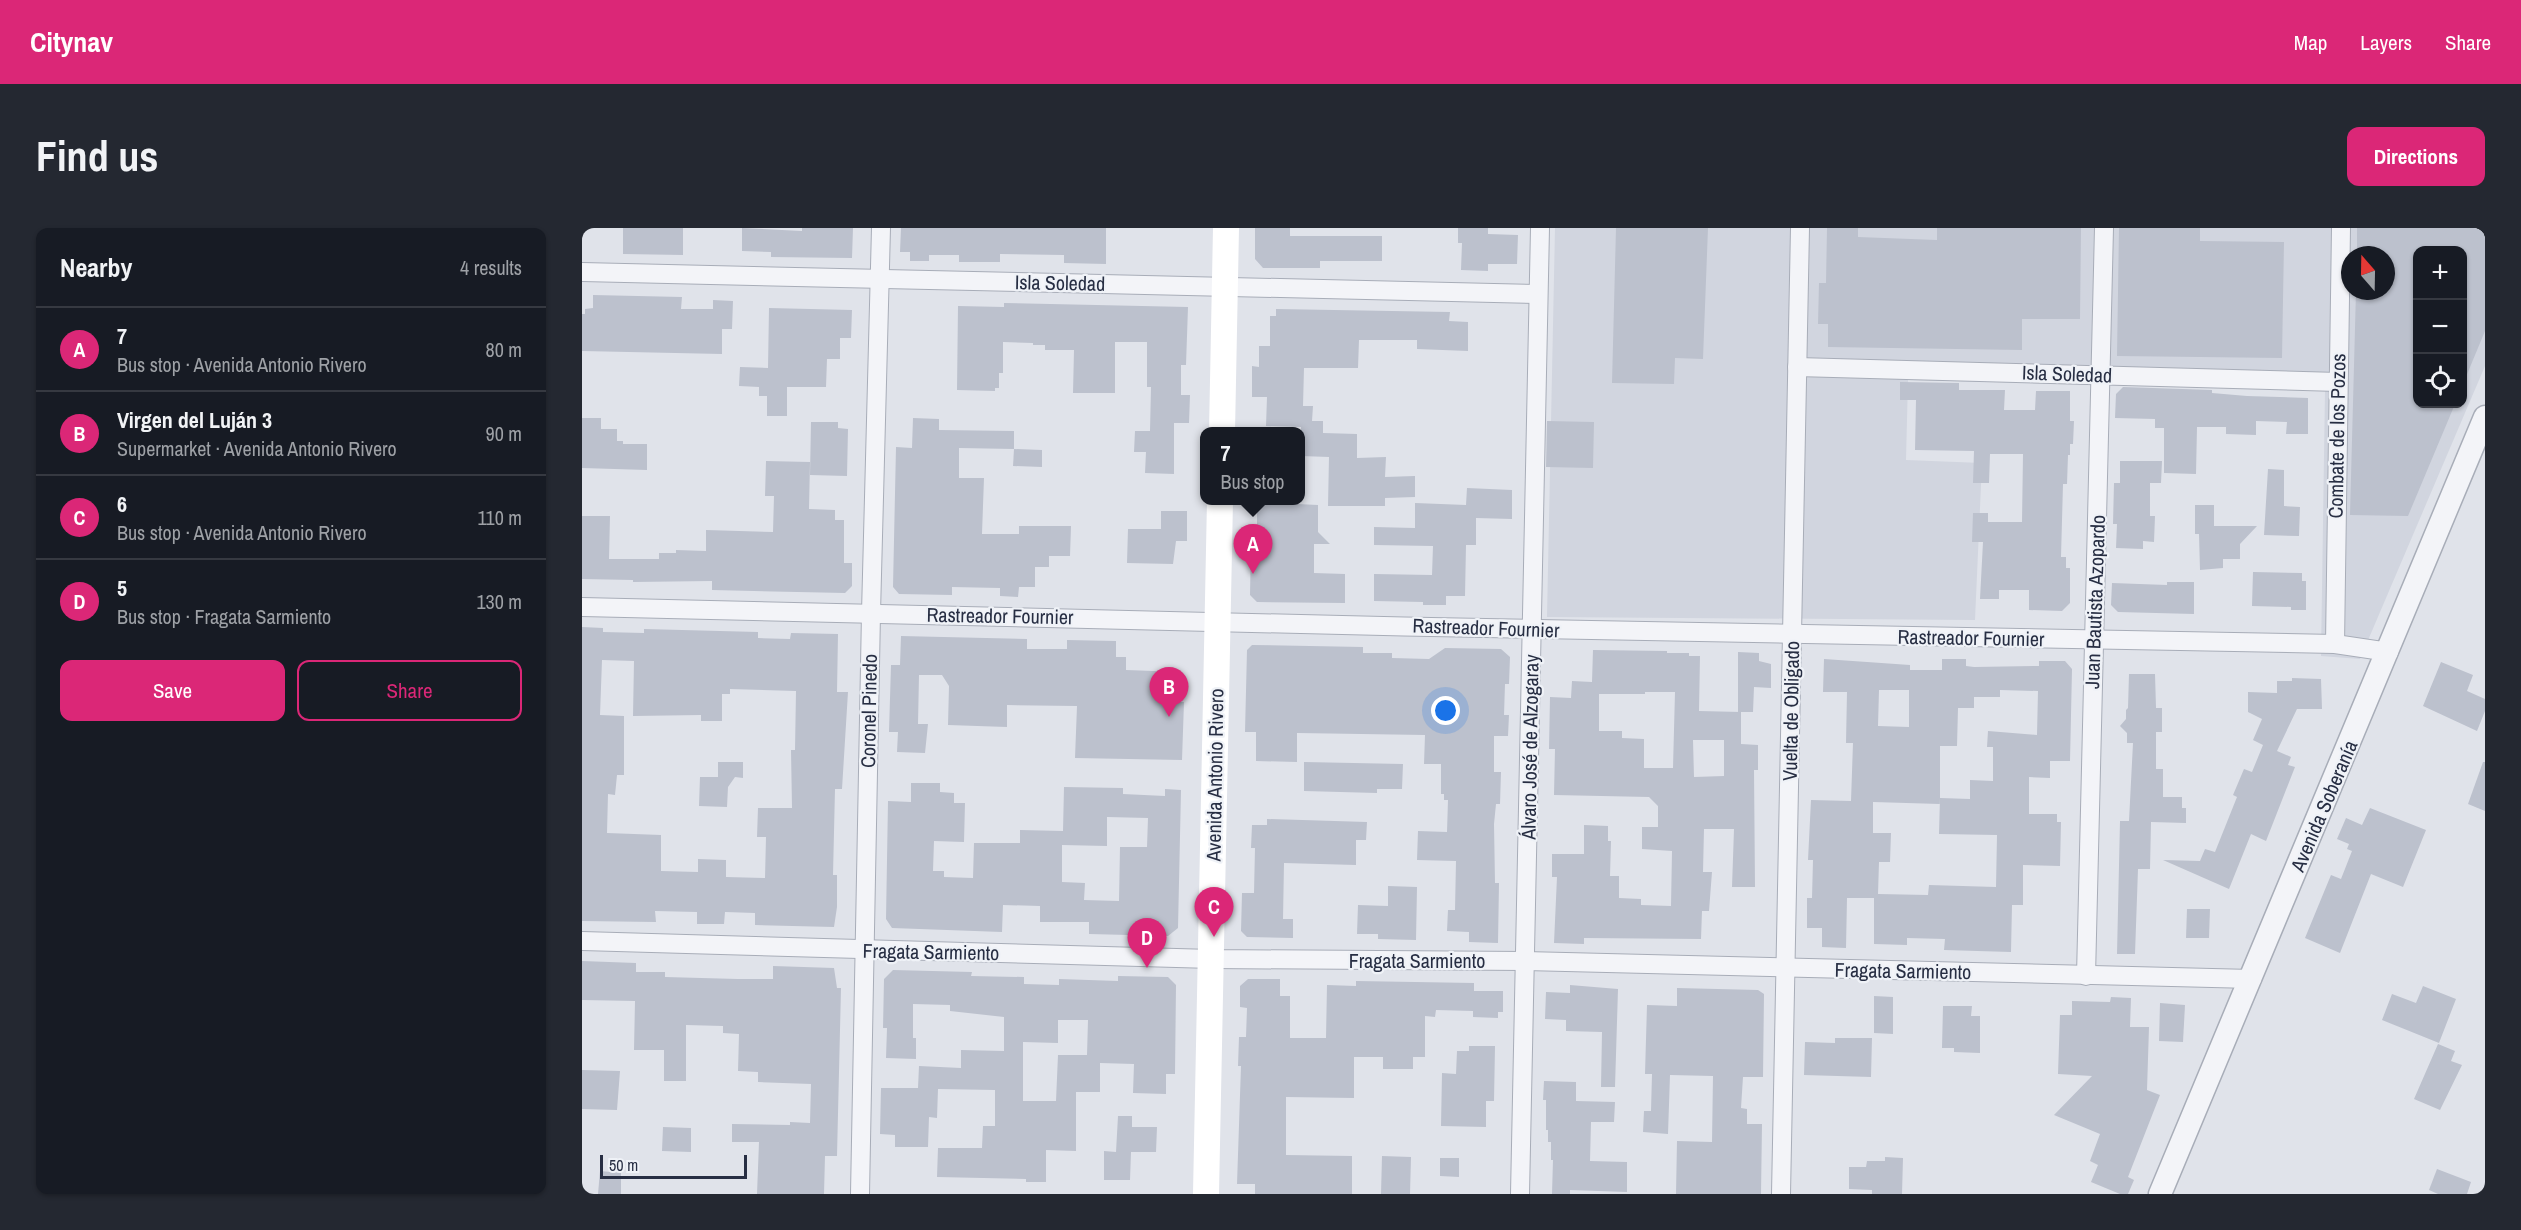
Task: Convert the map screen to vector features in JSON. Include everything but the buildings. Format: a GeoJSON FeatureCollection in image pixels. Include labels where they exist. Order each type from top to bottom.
{"type":"FeatureCollection","features":[{"type":"Feature","properties":{"kind":"main road"},"geometry":{"type":"LineString","coordinates":[[1221,427],[1226,228]]}},
{"type":"Feature","properties":{"kind":"main road","name":"Avenida Antonio Rivero"},"geometry":{"type":"LineString","coordinates":[[1206,1194],[1220,505]]}},
{"type":"Feature","properties":{"kind":"street","name":"Coronel Pinedo"},"geometry":{"type":"LineString","coordinates":[[860,1194],[881,228]]}},
{"type":"Feature","properties":{"kind":"street","name":"Álvaro José de Alzogaray"},"geometry":{"type":"LineString","coordinates":[[1520,1194],[1540,228]]}},
{"type":"Feature","properties":{"kind":"street","name":"Vuelta de Obligado"},"geometry":{"type":"LineString","coordinates":[[1781,1194],[1800,228]]}},
{"type":"Feature","properties":{"kind":"street","name":"Juan Bautista Azopardo"},"geometry":{"type":"LineString","coordinates":[[2086,976],[2104,228]]}},
{"type":"Feature","properties":{"kind":"street","name":"Combate de los Pozos"},"geometry":{"type":"LineString","coordinates":[[2335,645],[2341,228]]}},
{"type":"Feature","properties":{"kind":"street","name":"Isla Soledad"},"geometry":{"type":"LineString","coordinates":[[582,272],[1538,294]]}},
{"type":"Feature","properties":{"kind":"street","name":"Isla Soledad"},"geometry":{"type":"LineString","coordinates":[[1797,367],[2338,382]]}},
{"type":"Feature","properties":{"kind":"street","name":"Avenida Soberanía"},"geometry":{"type":"LineString","coordinates":[[2160,1194],[2389,652],[2485,417]]}},
{"type":"Feature","properties":{"kind":"street","name":"Rastreador Fournier"},"geometry":{"type":"LineString","coordinates":[[582,607],[1218,620],[1532,630],[2335,645],[2389,652]]}},
{"type":"Feature","properties":{"kind":"street","name":"Fragata Sarmiento"},"geometry":{"type":"LineString","coordinates":[[582,941],[1212,959],[1525,962],[2252,979]]}},
{"type":"Feature","properties":{"kind":"shaded area"},"geometry":{"type":"Polygon","coordinates":[[[1555,228],[2485,228],[2485,366],[2360,659],[2321,656],[2325,390],[1908,380],[1906,460],[1982,463],[1975,620],[1547,617],[1555,228]]]}},
{"type":"Feature","properties":{"kind":"place","name":"7"},"geometry":{"type":"Point","coordinates":[1253,574]}},
{"type":"Feature","properties":{"kind":"place","name":"Virgen del Luján 3"},"geometry":{"type":"Point","coordinates":[1169,717]}},
{"type":"Feature","properties":{"kind":"place","name":"6"},"geometry":{"type":"Point","coordinates":[1214,937]}},
{"type":"Feature","properties":{"kind":"place","name":"5"},"geometry":{"type":"Point","coordinates":[1147,968]}}]}
